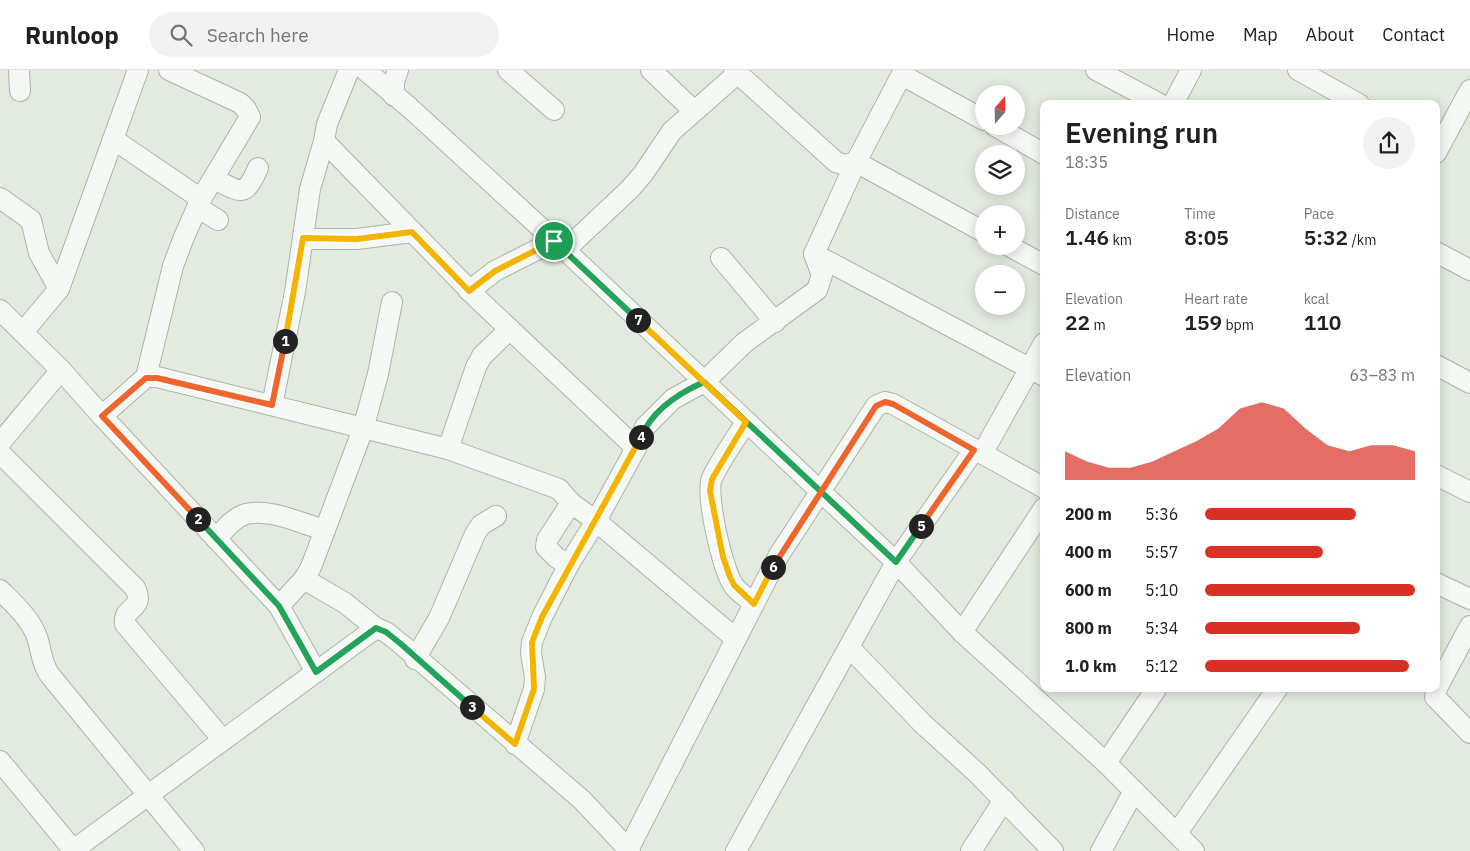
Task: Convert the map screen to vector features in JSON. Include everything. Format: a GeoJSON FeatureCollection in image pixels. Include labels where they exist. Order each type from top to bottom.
{"type":"FeatureCollection","features":[{"type":"Feature","properties":{"kind":"street"},"geometry":{"type":"LineString","coordinates":[[19,70],[20,91]]}},
{"type":"Feature","properties":{"kind":"street"},"geometry":{"type":"LineString","coordinates":[[23,332],[59,289],[138,70]]}},
{"type":"Feature","properties":{"kind":"street"},"geometry":{"type":"LineString","coordinates":[[102,416],[146,378],[173,266],[199,203],[250,117],[240,103],[169,70]]}},
{"type":"Feature","properties":{"kind":"street"},"geometry":{"type":"LineString","coordinates":[[272,405],[295,292],[310,189],[328,124],[349,70]]}},
{"type":"Feature","properties":{"kind":"street"},"geometry":{"type":"LineString","coordinates":[[365,70],[410,108],[559,245],[822,492],[896,562],[962,632],[1039,689]]}},
{"type":"Feature","properties":{"kind":"street"},"geometry":{"type":"LineString","coordinates":[[394,96],[394,82],[398,70]]}},
{"type":"Feature","properties":{"kind":"street"},"geometry":{"type":"LineString","coordinates":[[508,70],[554,110]]}},
{"type":"Feature","properties":{"kind":"street"},"geometry":{"type":"LineString","coordinates":[[651,70],[694,111]]}},
{"type":"Feature","properties":{"kind":"street"},"geometry":{"type":"LineString","coordinates":[[1096,70],[1152,100]]}},
{"type":"Feature","properties":{"kind":"street"},"geometry":{"type":"LineString","coordinates":[[1175,100],[1191,70]]}},
{"type":"Feature","properties":{"kind":"street"},"geometry":{"type":"LineString","coordinates":[[1298,70],[1352,100]]}},
{"type":"Feature","properties":{"kind":"street"},"geometry":{"type":"LineString","coordinates":[[469,291],[495,271],[559,245],[630,189],[643,174],[672,131],[741,72],[836,162],[845,165],[856,162],[975,227]]}},
{"type":"Feature","properties":{"kind":"street"},"geometry":{"type":"LineString","coordinates":[[515,744],[534,689],[532,642],[542,617],[569,564],[596,521],[636,448],[645,427],[673,398],[704,382],[744,344],[817,290],[822,275],[814,254],[856,162],[903,72],[975,115]]}},
{"type":"Feature","properties":{"kind":"street"},"geometry":{"type":"LineString","coordinates":[[1440,144],[1470,90]]}},
{"type":"Feature","properties":{"kind":"street"},"geometry":{"type":"LineString","coordinates":[[1011,135],[1040,152]]}},
{"type":"Feature","properties":{"kind":"street"},"geometry":{"type":"LineString","coordinates":[[113,139],[199,203],[218,220]]}},
{"type":"Feature","properties":{"kind":"street"},"geometry":{"type":"LineString","coordinates":[[324,141],[469,291],[636,448]]}},
{"type":"Feature","properties":{"kind":"street"},"geometry":{"type":"LineString","coordinates":[[214,179],[238,190],[244,190],[249,187],[258,168]]}},
{"type":"Feature","properties":{"kind":"street"},"geometry":{"type":"LineString","coordinates":[[0,198],[31,220],[39,253],[59,289]]}},
{"type":"Feature","properties":{"kind":"street"},"geometry":{"type":"LineString","coordinates":[[303,238],[357,239],[412,232]]}},
{"type":"Feature","properties":{"kind":"street"},"geometry":{"type":"LineString","coordinates":[[814,254],[1037,372]]}},
{"type":"Feature","properties":{"kind":"street"},"geometry":{"type":"LineString","coordinates":[[1440,254],[1470,270]]}},
{"type":"Feature","properties":{"kind":"street"},"geometry":{"type":"LineString","coordinates":[[1025,255],[1040,264]]}},
{"type":"Feature","properties":{"kind":"street"},"geometry":{"type":"LineString","coordinates":[[721,258],[775,322]]}},
{"type":"Feature","properties":{"kind":"street"},"geometry":{"type":"LineString","coordinates":[[279,606],[304,580],[311,567],[363,429],[378,374],[392,302]]}},
{"type":"Feature","properties":{"kind":"street"},"geometry":{"type":"LineString","coordinates":[[0,310],[61,370],[279,606],[316,672]]}},
{"type":"Feature","properties":{"kind":"street"},"geometry":{"type":"LineString","coordinates":[[448,449],[476,367],[482,356],[510,328]]}},
{"type":"Feature","properties":{"kind":"street"},"geometry":{"type":"LineString","coordinates":[[736,851],[896,562],[1037,372],[1040,360]]}},
{"type":"Feature","properties":{"kind":"street"},"geometry":{"type":"LineString","coordinates":[[1440,367],[1470,382]]}},
{"type":"Feature","properties":{"kind":"street"},"geometry":{"type":"LineString","coordinates":[[0,443],[61,370]]}},
{"type":"Feature","properties":{"kind":"street"},"geometry":{"type":"LineString","coordinates":[[146,378],[157,378],[272,405],[448,449],[559,489],[571,503],[596,521],[736,639]]}},
{"type":"Feature","properties":{"kind":"street"},"geometry":{"type":"LineString","coordinates":[[304,580],[345,602],[376,628],[386,632],[415,659],[582,800],[629,850],[779,555],[822,492],[876,406],[893,404],[1040,486]]}},
{"type":"Feature","properties":{"kind":"street"},"geometry":{"type":"LineString","coordinates":[[746,422],[712,479],[710,491],[723,557],[730,577],[734,585],[754,604]]}},
{"type":"Feature","properties":{"kind":"street"},"geometry":{"type":"LineString","coordinates":[[0,453],[135,588],[139,596],[138,602],[126,615],[125,624],[224,740]]}},
{"type":"Feature","properties":{"kind":"street"},"geometry":{"type":"LineString","coordinates":[[1440,477],[1470,492]]}},
{"type":"Feature","properties":{"kind":"street"},"geometry":{"type":"LineString","coordinates":[[569,564],[557,558],[546,547],[547,540],[571,503]]}},
{"type":"Feature","properties":{"kind":"street"},"geometry":{"type":"LineString","coordinates":[[216,538],[234,521],[246,514],[265,514],[325,530]]}},
{"type":"Feature","properties":{"kind":"street"},"geometry":{"type":"LineString","coordinates":[[962,632],[1040,514]]}},
{"type":"Feature","properties":{"kind":"street"},"geometry":{"type":"LineString","coordinates":[[415,659],[439,618],[480,525],[496,516]]}},
{"type":"Feature","properties":{"kind":"street"},"geometry":{"type":"LineString","coordinates":[[1440,585],[1470,599]]}},
{"type":"Feature","properties":{"kind":"street"},"geometry":{"type":"LineString","coordinates":[[0,590],[24,614],[32,627],[39,641],[43,664],[49,674],[147,796],[194,851]]}},
{"type":"Feature","properties":{"kind":"street"},"geometry":{"type":"LineString","coordinates":[[1440,682],[1470,626]]}},
{"type":"Feature","properties":{"kind":"street"},"geometry":{"type":"LineString","coordinates":[[0,761],[73,851],[376,628]]}},
{"type":"Feature","properties":{"kind":"street"},"geometry":{"type":"LineString","coordinates":[[849,647],[923,724],[1004,800],[1053,851]]}},
{"type":"Feature","properties":{"kind":"street"},"geometry":{"type":"LineString","coordinates":[[1042,692],[1106,763],[1193,851]]}},
{"type":"Feature","properties":{"kind":"street"},"geometry":{"type":"LineString","coordinates":[[1106,763],[1154,692]]}},
{"type":"Feature","properties":{"kind":"street"},"geometry":{"type":"LineString","coordinates":[[1177,833],[1275,692]]}},
{"type":"Feature","properties":{"kind":"street"},"geometry":{"type":"LineString","coordinates":[[1430,693],[1470,733]]}},
{"type":"Feature","properties":{"kind":"street"},"geometry":{"type":"LineString","coordinates":[[1101,851],[1134,791]]}},
{"type":"Feature","properties":{"kind":"street"},"geometry":{"type":"LineString","coordinates":[[971,851],[1004,800]]}},
{"type":"Feature","properties":{"kind":"route"},"geometry":{"type":"LineString","coordinates":[[554,241],[495,271],[469,291],[412,232],[357,239],[303,238],[295,292],[272,405],[221,391],[157,378],[146,378],[102,416],[167,483],[279,606],[316,672],[376,628],[386,632],[401,644],[415,659],[515,744],[534,689],[535,677],[532,666],[532,642],[542,617],[550,605],[569,564],[596,521],[636,448],[645,427],[673,398],[688,388],[704,382],[746,422],[822,492],[896,562],[974,450],[893,404],[885,402],[876,406],[822,492],[779,555],[754,604],[734,585],[730,577],[723,557],[710,501],[712,479],[746,422],[704,382],[565,250],[554,241]]}}]}
